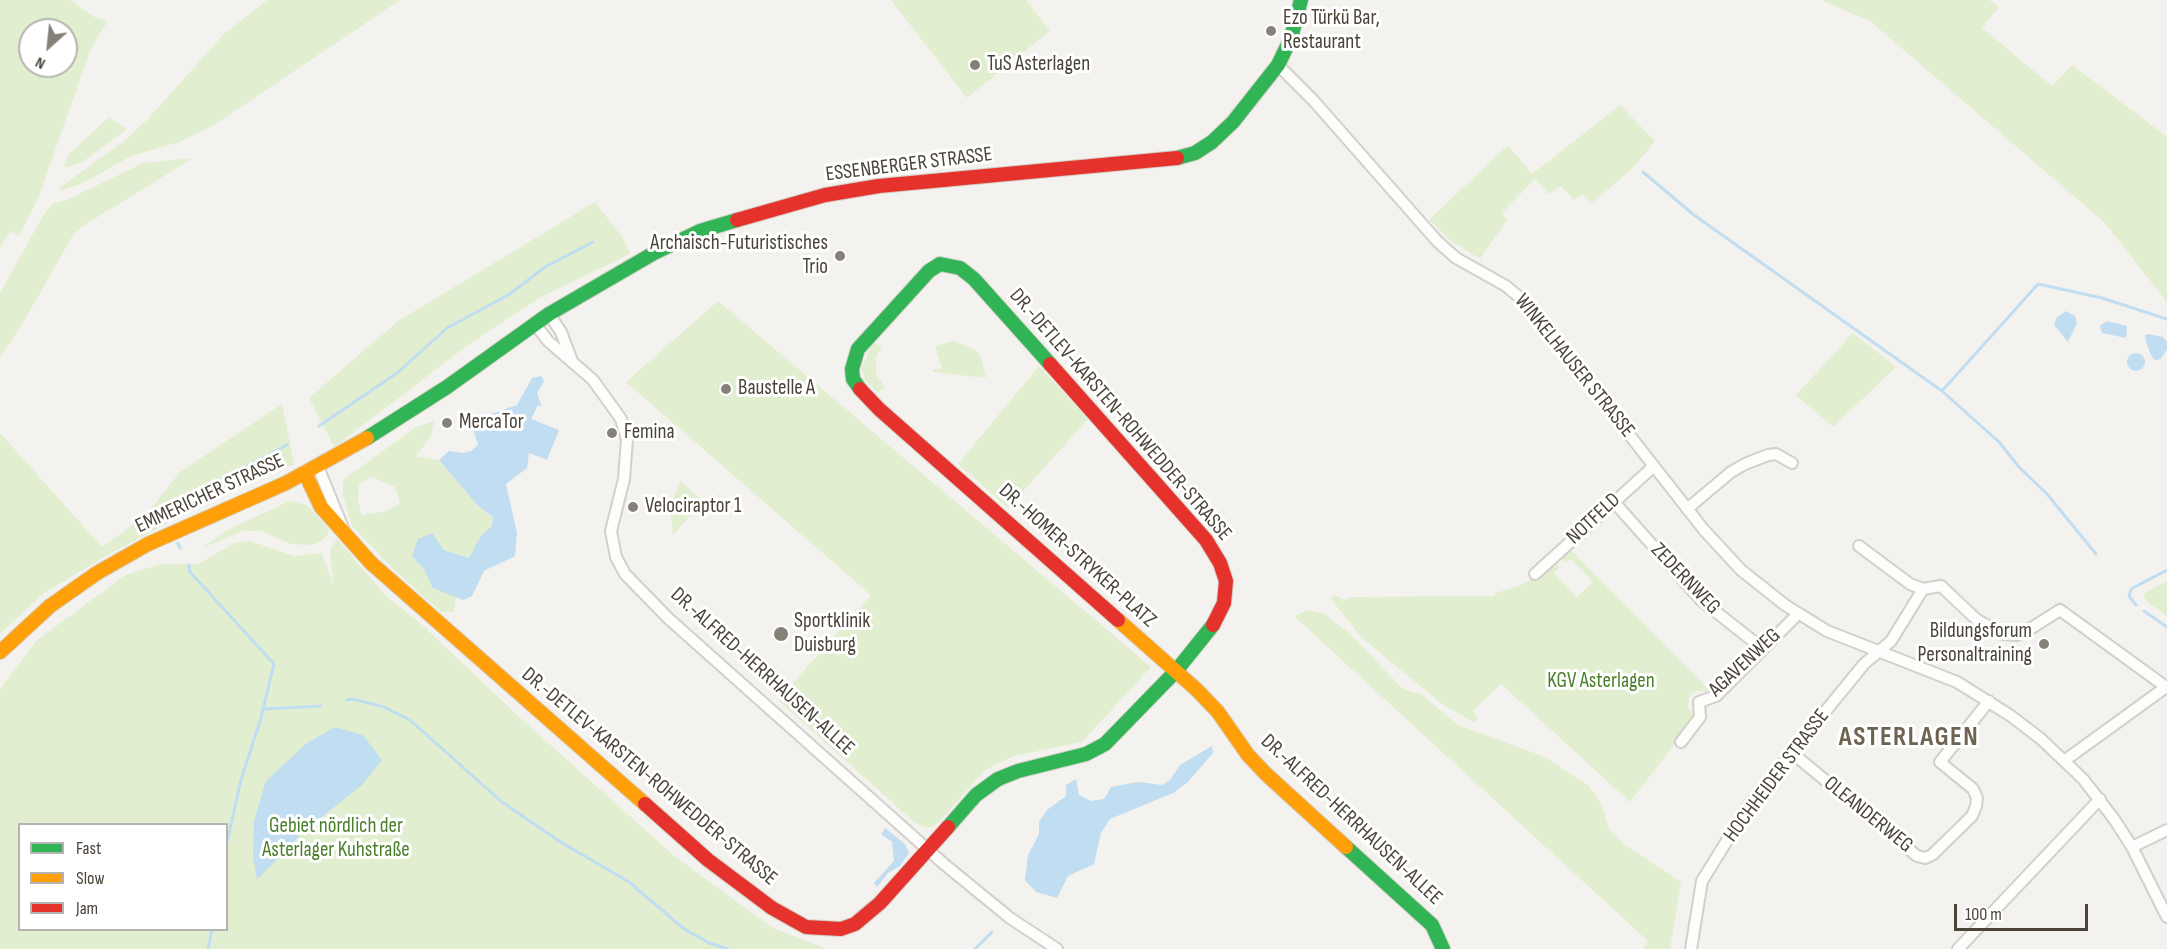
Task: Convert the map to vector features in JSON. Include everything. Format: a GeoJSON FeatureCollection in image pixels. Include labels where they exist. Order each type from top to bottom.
{"type":"FeatureCollection","features":[{"type":"Feature","properties":{"kind":"street","name":"ESSENBERGER STRASSE"},"geometry":{"type":"LineString","coordinates":[[447,387],[549,314],[654,253],[700,231],[825,195],[900,184],[1151,161],[1195,153],[1212,142],[1233,122],[1278,65],[1291,38],[1301,0]]}},
{"type":"Feature","properties":{"kind":"street","name":"WINKELHAUSER STRASSE"},"geometry":{"type":"LineString","coordinates":[[1278,65],[1320,107],[1437,241],[1456,258],[1506,286],[1526,302],[1687,509],[1741,570],[1798,614],[1842,639],[1957,682],[1989,701],[2034,734],[2064,761],[2100,799],[2132,847],[2167,917]]}},
{"type":"Feature","properties":{"kind":"street","name":"DR.-DETLEV-KARSTEN-ROHWEDDER-STRASSE"},"geometry":{"type":"LineString","coordinates":[[311,470],[321,507],[343,528],[371,563],[442,628],[708,860],[784,915],[806,927],[821,930],[841,929],[855,924],[880,903],[976,795],[998,779],[1018,771],[1086,754],[1105,744],[1176,671],[1209,632],[1221,611],[1226,593],[1220,563],[1206,540],[974,279],[960,268],[940,264],[918,282],[858,349],[852,369],[853,379],[859,388],[950,472]]}},
{"type":"Feature","properties":{"kind":"street","name":"DR.-ALFRED-HERRHAUSEN-ALLEE"},"geometry":{"type":"LineString","coordinates":[[549,314],[561,332],[572,362]]}},
{"type":"Feature","properties":{"kind":"street","name":"DR.-ALFRED-HERRHAUSEN-ALLEE"},"geometry":{"type":"LineString","coordinates":[[535,324],[548,341],[593,380],[621,418],[627,440],[624,479],[611,531],[616,557],[625,574],[669,619],[928,849],[1010,918],[1057,949]]}},
{"type":"Feature","properties":{"kind":"street","name":"EMMERICHER STRASSE"},"geometry":{"type":"LineString","coordinates":[[0,652],[51,606],[97,573],[148,544],[311,470],[388,426],[447,387]]}},
{"type":"Feature","properties":{"kind":"street"},"geometry":{"type":"LineString","coordinates":[[1687,509],[1731,472],[1745,464],[1776,454],[1792,463]]}},
{"type":"Feature","properties":{"kind":"street","name":"NOTFELD"},"geometry":{"type":"LineString","coordinates":[[1535,574],[1654,466]]}},
{"type":"Feature","properties":{"kind":"street","name":"DR.-HOMER-STRYKER-PLATZ"},"geometry":{"type":"LineString","coordinates":[[950,472],[1176,671]]}},
{"type":"Feature","properties":{"kind":"street","name":"ZEDERNWEG"},"geometry":{"type":"LineString","coordinates":[[1614,502],[1701,600],[1763,649]]}},
{"type":"Feature","properties":{"kind":"street"},"geometry":{"type":"LineString","coordinates":[[1859,546],[1910,584],[1923,589],[1941,586],[1977,620],[2003,634],[2017,635],[2060,610],[2166,686],[2064,761]]}},
{"type":"Feature","properties":{"kind":"street"},"geometry":{"type":"LineString","coordinates":[[1879,651],[1891,641],[1923,589]]}},
{"type":"Feature","properties":{"kind":"street","name":"AGAVENWEG"},"geometry":{"type":"LineString","coordinates":[[1681,742],[1700,717],[1699,702],[1716,696],[1798,614]]}},
{"type":"Feature","properties":{"kind":"street","name":"HOCHHEIDER STRASSE"},"geometry":{"type":"LineString","coordinates":[[1691,949],[1702,881],[1749,805],[1864,664],[1879,651]]}},
{"type":"Feature","properties":{"kind":"street","name":"DR.-ALFRED-HERRHAUSEN-ALLEE"},"geometry":{"type":"LineString","coordinates":[[1176,671],[1218,712],[1248,755],[1266,774],[1432,925],[1443,949]]}},
{"type":"Feature","properties":{"kind":"street","name":"OLEANDERWEG"},"geometry":{"type":"LineString","coordinates":[[1791,752],[1917,856],[1925,858],[1932,855],[1972,816],[1977,798],[1973,789],[1940,762],[1989,701]]}},
{"type":"Feature","properties":{"kind":"street"},"geometry":{"type":"LineString","coordinates":[[1958,949],[2100,799]]}},
{"type":"Feature","properties":{"kind":"street"},"geometry":{"type":"LineString","coordinates":[[2132,847],[2167,830]]}},
{"type":"Feature","properties":{"kind":"green space"},"geometry":{"type":"Polygon","coordinates":[[[0,0],[71,0],[94,17],[108,21],[91,48],[39,196],[19,236],[10,231],[0,247],[0,0]]]}},
{"type":"Feature","properties":{"kind":"green space"},"geometry":{"type":"Polygon","coordinates":[[[267,0],[400,0],[214,125],[179,142],[131,156],[81,184],[62,190],[59,188],[124,141],[147,120],[224,34],[267,0]]]}},
{"type":"Feature","properties":{"kind":"green space","name":"TuS Asterlagen"},"geometry":{"type":"Polygon","coordinates":[[[891,0],[1026,0],[1050,31],[967,98],[891,0]]]}},
{"type":"Feature","properties":{"kind":"green space"},"geometry":{"type":"Polygon","coordinates":[[[1821,0],[1989,0],[1999,7],[1982,28],[2052,86],[2072,65],[2167,137],[2167,302],[2104,222],[1870,21],[1821,0]]]}},
{"type":"Feature","properties":{"kind":"green space"},"geometry":{"type":"Polygon","coordinates":[[[1620,105],[1655,141],[1634,167],[1592,203],[1582,194],[1574,200],[1561,186],[1549,194],[1535,179],[1502,213],[1507,220],[1480,259],[1450,240],[1429,220],[1508,145],[1532,174],[1620,105]]]}},
{"type":"Feature","properties":{"kind":"green space"},"geometry":{"type":"Polygon","coordinates":[[[109,117],[127,129],[81,163],[64,168],[68,155],[109,117]]]}},
{"type":"Feature","properties":{"kind":"green space"},"geometry":{"type":"Polygon","coordinates":[[[193,158],[83,226],[73,235],[20,328],[0,357],[0,293],[44,214],[52,204],[67,200],[143,163],[193,158]]]}},
{"type":"Feature","properties":{"kind":"green space"},"geometry":{"type":"Polygon","coordinates":[[[595,202],[623,238],[630,254],[539,298],[468,345],[334,447],[309,398],[398,321],[595,202]]]}},
{"type":"Feature","properties":{"kind":"green space"},"geometry":{"type":"Polygon","coordinates":[[[718,301],[1151,667],[1082,742],[1014,756],[985,770],[939,822],[933,827],[924,827],[914,822],[778,700],[871,595],[626,382],[718,301]]]}},
{"type":"Feature","properties":{"kind":"green space"},"geometry":{"type":"Polygon","coordinates":[[[1853,333],[1896,367],[1833,427],[1796,395],[1853,333]]]}},
{"type":"Feature","properties":{"kind":"green space"},"geometry":{"type":"Polygon","coordinates":[[[954,341],[975,350],[981,358],[986,378],[933,372],[933,369],[942,369],[935,346],[954,341]]]}},
{"type":"Feature","properties":{"kind":"green space"},"geometry":{"type":"Polygon","coordinates":[[[873,343],[882,346],[876,357],[876,374],[885,387],[878,393],[866,381],[861,369],[873,343]]]}},
{"type":"Feature","properties":{"kind":"green space"},"geometry":{"type":"Polygon","coordinates":[[[1039,366],[1088,419],[1008,508],[958,464],[1039,366]]]}},
{"type":"Feature","properties":{"kind":"green space"},"geometry":{"type":"Polygon","coordinates":[[[282,404],[294,464],[218,496],[106,556],[44,593],[0,634],[0,433],[102,547],[145,516],[180,472],[282,404]]]}},
{"type":"Feature","properties":{"kind":"green space"},"geometry":{"type":"Polygon","coordinates":[[[434,421],[431,436],[416,456],[439,460],[479,507],[493,517],[492,526],[480,537],[469,558],[444,550],[412,556],[424,569],[434,588],[456,597],[454,612],[441,612],[396,572],[352,526],[343,496],[343,480],[416,427],[434,421]],[[370,477],[359,485],[358,502],[362,515],[387,511],[400,503],[395,487],[370,477]]]}},
{"type":"Feature","properties":{"kind":"green space"},"geometry":{"type":"Polygon","coordinates":[[[680,481],[703,501],[673,535],[670,507],[680,481]]]}},
{"type":"Feature","properties":{"kind":"green space"},"geometry":{"type":"Polygon","coordinates":[[[290,501],[307,505],[328,528],[328,535],[311,545],[291,544],[261,531],[243,531],[202,548],[227,530],[290,501]]]}},
{"type":"Feature","properties":{"kind":"green space","name":"Gebiet nördlich der Asterlager Kuhstraße"},"geometry":{"type":"Polygon","coordinates":[[[337,539],[386,596],[420,623],[517,715],[673,855],[773,928],[826,949],[0,949],[0,689],[36,641],[125,575],[161,564],[198,564],[235,543],[250,541],[294,556],[322,553],[333,585],[330,550],[337,539]]]}},
{"type":"Feature","properties":{"kind":"green space","name":"KGV Asterlagen"},"geometry":{"type":"Polygon","coordinates":[[[1569,548],[1711,692],[1696,691],[1689,697],[1688,708],[1697,715],[1630,802],[1501,684],[1473,711],[1478,717],[1475,723],[1442,704],[1361,637],[1331,599],[1334,595],[1347,600],[1350,597],[1495,596],[1495,593],[1530,580],[1554,561],[1560,567],[1554,573],[1577,597],[1593,582],[1570,559],[1565,563],[1559,556],[1569,548]]]}},
{"type":"Feature","properties":{"kind":"green space"},"geometry":{"type":"Polygon","coordinates":[[[2167,581],[2167,616],[2146,601],[2143,594],[2167,581]]]}},
{"type":"Feature","properties":{"kind":"green space"},"geometry":{"type":"Polygon","coordinates":[[[1308,610],[1325,614],[1350,634],[1403,689],[1421,694],[1458,725],[1545,757],[1589,786],[1601,803],[1609,830],[1624,844],[1681,882],[1670,949],[1643,949],[1648,941],[1294,616],[1308,610]]]}},
{"type":"Feature","properties":{"kind":"water"},"geometry":{"type":"Polygon","coordinates":[[[2066,311],[2075,316],[2077,323],[2068,342],[2054,325],[2056,318],[2066,311]]]}},
{"type":"Feature","properties":{"kind":"water"},"geometry":{"type":"Polygon","coordinates":[[[2107,321],[2127,326],[2126,338],[2102,333],[2100,326],[2107,321]]]}},
{"type":"Feature","properties":{"kind":"water"},"geometry":{"type":"Polygon","coordinates":[[[2145,335],[2163,337],[2167,342],[2167,349],[2161,359],[2155,360],[2151,355],[2145,335]]]}},
{"type":"Feature","properties":{"kind":"water"},"geometry":{"type":"Polygon","coordinates":[[[2132,353],[2140,353],[2145,358],[2143,369],[2132,371],[2127,366],[2127,358],[2132,353]]]}},
{"type":"Feature","properties":{"kind":"water"},"geometry":{"type":"Polygon","coordinates":[[[541,376],[544,381],[537,394],[542,407],[538,405],[531,419],[559,430],[547,460],[529,453],[527,468],[506,484],[517,533],[515,556],[484,571],[472,596],[463,600],[433,588],[424,569],[412,556],[418,539],[432,533],[444,550],[469,558],[480,537],[492,526],[493,517],[479,507],[439,460],[449,451],[463,453],[471,451],[478,445],[473,429],[477,419],[517,405],[532,378],[541,376]]]}},
{"type":"Feature","properties":{"kind":"water"},"geometry":{"type":"Polygon","coordinates":[[[335,727],[363,735],[382,760],[363,784],[302,833],[257,880],[253,855],[254,821],[266,781],[307,743],[335,727]]]}},
{"type":"Feature","properties":{"kind":"water"},"geometry":{"type":"Polygon","coordinates":[[[1212,746],[1213,753],[1188,782],[1173,793],[1110,819],[1101,833],[1094,864],[1068,876],[1057,898],[1036,892],[1025,880],[1028,855],[1039,834],[1039,822],[1047,810],[1066,796],[1066,785],[1076,779],[1079,795],[1091,801],[1104,799],[1111,787],[1138,782],[1162,785],[1170,780],[1180,765],[1212,746]]]}},
{"type":"Feature","properties":{"kind":"water"},"geometry":{"type":"Polygon","coordinates":[[[885,828],[905,844],[909,853],[900,866],[888,873],[877,887],[874,883],[894,861],[892,842],[881,834],[885,828]]]}},
{"type":"Feature","properties":{"kind":"waterway"},"geometry":{"type":"LineString","coordinates":[[1643,172],[1694,215],[1942,391],[1999,442],[2019,467],[2047,494],[2096,554]]}},
{"type":"Feature","properties":{"kind":"waterway"},"geometry":{"type":"LineString","coordinates":[[319,426],[397,373],[447,328],[510,294],[545,267],[593,242]]}},
{"type":"Feature","properties":{"kind":"waterway"},"geometry":{"type":"LineString","coordinates":[[1942,391],[2038,284],[2102,298],[2167,319]]}},
{"type":"Feature","properties":{"kind":"waterway"},"geometry":{"type":"LineString","coordinates":[[225,478],[287,445]]}},
{"type":"Feature","properties":{"kind":"waterway"},"geometry":{"type":"LineString","coordinates":[[167,522],[165,515],[169,511],[207,485]]}},
{"type":"Feature","properties":{"kind":"waterway"},"geometry":{"type":"LineString","coordinates":[[178,543],[180,548]]}},
{"type":"Feature","properties":{"kind":"waterway"},"geometry":{"type":"LineString","coordinates":[[189,565],[190,572],[274,664],[261,718],[241,780],[228,838]]}},
{"type":"Feature","properties":{"kind":"waterway"},"geometry":{"type":"LineString","coordinates":[[2136,605],[2129,596],[2131,589],[2167,570]]}},
{"type":"Feature","properties":{"kind":"waterway"},"geometry":{"type":"LineString","coordinates":[[2144,611],[2167,627]]}},
{"type":"Feature","properties":{"kind":"waterway"},"geometry":{"type":"LineString","coordinates":[[347,700],[353,699],[384,707],[410,720],[502,802],[559,841],[629,882],[683,928],[707,942],[728,949]]}},
{"type":"Feature","properties":{"kind":"waterway"},"geometry":{"type":"LineString","coordinates":[[264,709],[321,706]]}},
{"type":"Feature","properties":{"kind":"waterway"},"geometry":{"type":"LineString","coordinates":[[208,949],[212,931]]}},
{"type":"Feature","properties":{"kind":"waterway"},"geometry":{"type":"LineString","coordinates":[[975,949],[992,932]]}},
{"type":"Feature","properties":{"kind":"traffic: fast"},"geometry":{"type":"LineString","coordinates":[[1177,158],[1195,153],[1212,142],[1233,122],[1278,65],[1291,38],[1301,0]]}},
{"type":"Feature","properties":{"kind":"traffic: fast"},"geometry":{"type":"LineString","coordinates":[[367,438],[447,387],[549,314],[654,253],[700,231],[737,220]]}},
{"type":"Feature","properties":{"kind":"traffic: fast"},"geometry":{"type":"LineString","coordinates":[[860,389],[853,379],[852,369],[858,349],[929,271],[940,264],[960,268],[974,279],[1050,364]]}},
{"type":"Feature","properties":{"kind":"traffic: fast"},"geometry":{"type":"LineString","coordinates":[[948,827],[976,795],[998,779],[1018,771],[1086,754],[1105,744],[1176,671],[1213,625]]}},
{"type":"Feature","properties":{"kind":"traffic: fast"},"geometry":{"type":"LineString","coordinates":[[1346,847],[1432,925],[1443,949]]}},
{"type":"Feature","properties":{"kind":"traffic: slow"},"geometry":{"type":"LineString","coordinates":[[0,652],[50,606],[97,573],[148,544],[286,483],[367,438]]}},
{"type":"Feature","properties":{"kind":"traffic: slow"},"geometry":{"type":"LineString","coordinates":[[305,473],[321,507],[371,563],[645,804]]}},
{"type":"Feature","properties":{"kind":"traffic: slow"},"geometry":{"type":"LineString","coordinates":[[1118,620],[1197,690],[1218,712],[1248,755],[1266,774],[1346,847]]}},
{"type":"Feature","properties":{"kind":"traffic: jam"},"geometry":{"type":"LineString","coordinates":[[737,220],[825,195],[879,186],[1177,158]]}},
{"type":"Feature","properties":{"kind":"traffic: jam"},"geometry":{"type":"LineString","coordinates":[[1050,364],[1206,540],[1220,563],[1226,581],[1224,603],[1213,625]]}},
{"type":"Feature","properties":{"kind":"traffic: jam"},"geometry":{"type":"LineString","coordinates":[[860,389],[879,409],[1118,620]]}},
{"type":"Feature","properties":{"kind":"traffic: jam"},"geometry":{"type":"LineString","coordinates":[[645,804],[708,860],[772,908],[806,927],[841,929],[855,924],[880,903],[948,827]]}},
{"type":"Feature","properties":{"kind":"place","name":"Ezo Türkü Bar, Restaurant"},"geometry":{"type":"Point","coordinates":[1271,31]}},
{"type":"Feature","properties":{"kind":"place","name":"TuS Asterlagen"},"geometry":{"type":"Point","coordinates":[975,65]}},
{"type":"Feature","properties":{"kind":"place","name":"Archaisch-Futuristisches Trio"},"geometry":{"type":"Point","coordinates":[840,256]}},
{"type":"Feature","properties":{"kind":"place","name":"Baustelle A"},"geometry":{"type":"Point","coordinates":[726,389]}},
{"type":"Feature","properties":{"kind":"place","name":"MercaTor"},"geometry":{"type":"Point","coordinates":[447,423]}},
{"type":"Feature","properties":{"kind":"place","name":"Femina"},"geometry":{"type":"Point","coordinates":[612,433]}},
{"type":"Feature","properties":{"kind":"place","name":"Velociraptor 1"},"geometry":{"type":"Point","coordinates":[633,507]}},
{"type":"Feature","properties":{"kind":"place","name":"Sportklinik Duisburg"},"geometry":{"type":"Point","coordinates":[781,634]}},
{"type":"Feature","properties":{"kind":"place","name":"Bildungsforum Personaltraining"},"geometry":{"type":"Point","coordinates":[2044,644]}},
{"type":"Feature","properties":{"kind":"district","name":"ASTERLAGEN"},"geometry":{"type":"Point","coordinates":[1909,738]}}]}
